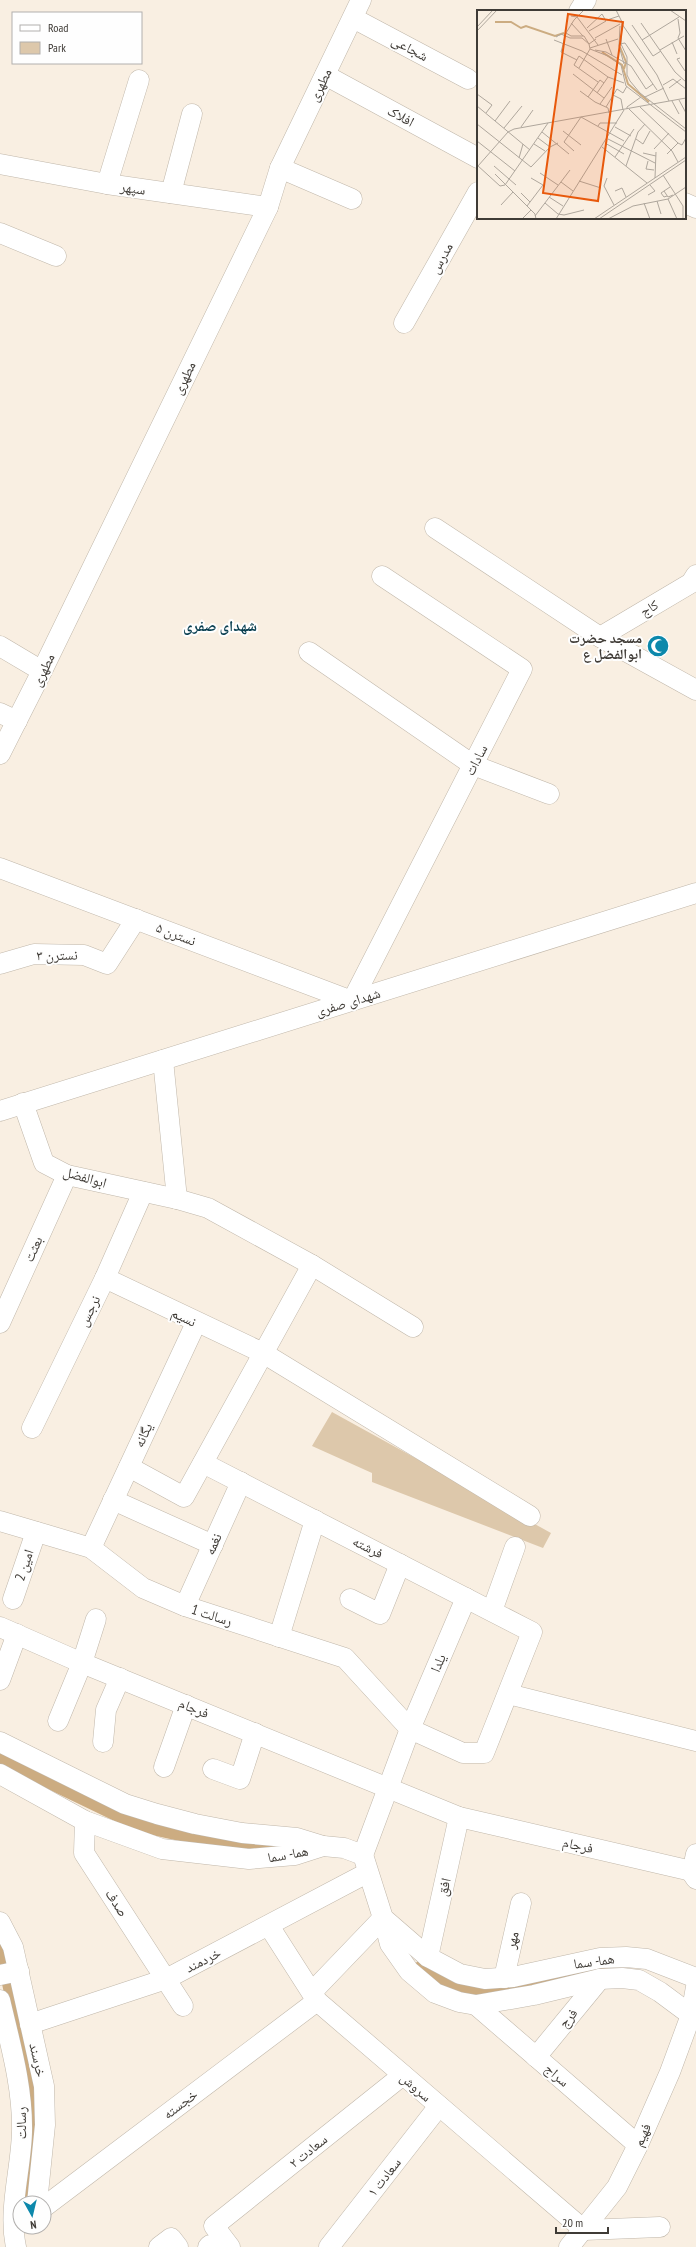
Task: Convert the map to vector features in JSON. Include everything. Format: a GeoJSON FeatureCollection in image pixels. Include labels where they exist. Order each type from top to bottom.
{"type":"FeatureCollection","features":[{"type":"Feature","properties":{"kind":"street","name":"مطهری"},"geometry":{"type":"LineString","coordinates":[[0,754],[9,717],[42,671],[268,207],[280,168],[361,0]]}},
{"type":"Feature","properties":{"kind":"street"},"geometry":{"type":"LineString","coordinates":[[580,10],[586,0]]}},
{"type":"Feature","properties":{"kind":"street","name":"شجاعی"},"geometry":{"type":"LineString","coordinates":[[352,18],[468,79]]}},
{"type":"Feature","properties":{"kind":"street","name":"افلاک"},"geometry":{"type":"LineString","coordinates":[[325,75],[477,157]]}},
{"type":"Feature","properties":{"kind":"street"},"geometry":{"type":"LineString","coordinates":[[107,184],[139,80]]}},
{"type":"Feature","properties":{"kind":"street"},"geometry":{"type":"LineString","coordinates":[[171,193],[192,114]]}},
{"type":"Feature","properties":{"kind":"street","name":"سپهر"},"geometry":{"type":"LineString","coordinates":[[0,164],[107,184],[268,207]]}},
{"type":"Feature","properties":{"kind":"street"},"geometry":{"type":"LineString","coordinates":[[280,168],[352,199]]}},
{"type":"Feature","properties":{"kind":"street","name":"مدرس"},"geometry":{"type":"LineString","coordinates":[[404,323],[477,194]]}},
{"type":"Feature","properties":{"kind":"street"},"geometry":{"type":"LineString","coordinates":[[686,203],[696,208]]}},
{"type":"Feature","properties":{"kind":"street"},"geometry":{"type":"LineString","coordinates":[[0,233],[56,256]]}},
{"type":"Feature","properties":{"kind":"street"},"geometry":{"type":"LineString","coordinates":[[435,528],[600,637],[696,690]]}},
{"type":"Feature","properties":{"kind":"street","name":"سادات"},"geometry":{"type":"LineString","coordinates":[[352,1001],[522,669],[382,576]]}},
{"type":"Feature","properties":{"kind":"street","name":"کاج"},"geometry":{"type":"LineString","coordinates":[[600,637],[694,581]]}},
{"type":"Feature","properties":{"kind":"street"},"geometry":{"type":"LineString","coordinates":[[0,646],[42,671]]}},
{"type":"Feature","properties":{"kind":"street"},"geometry":{"type":"LineString","coordinates":[[309,652],[474,765],[549,794]]}},
{"type":"Feature","properties":{"kind":"street","name":"نسترن ۵"},"geometry":{"type":"LineString","coordinates":[[0,868],[352,1001]]}},
{"type":"Feature","properties":{"kind":"street","name":"شهدای صفری"},"geometry":{"type":"LineString","coordinates":[[0,1111],[696,893]]}},
{"type":"Feature","properties":{"kind":"street","name":"نسترن ۳"},"geometry":{"type":"LineString","coordinates":[[0,964],[34,954],[84,955],[107,964],[136,919]]}},
{"type":"Feature","properties":{"kind":"street"},"geometry":{"type":"LineString","coordinates":[[163,1060],[177,1199]]}},
{"type":"Feature","properties":{"kind":"street","name":"ابوالفضل"},"geometry":{"type":"LineString","coordinates":[[23,1103],[44,1163],[67,1175],[177,1199],[208,1208],[312,1265],[413,1327]]}},
{"type":"Feature","properties":{"kind":"street","name":"بعثت"},"geometry":{"type":"LineString","coordinates":[[0,1323],[67,1175]]}},
{"type":"Feature","properties":{"kind":"street","name":"نرجس"},"geometry":{"type":"LineString","coordinates":[[32,1428],[105,1278],[143,1192]]}},
{"type":"Feature","properties":{"kind":"street"},"geometry":{"type":"LineString","coordinates":[[129,1467],[184,1497],[312,1265]]}},
{"type":"Feature","properties":{"kind":"street","name":"نسیم"},"geometry":{"type":"LineString","coordinates":[[105,1278],[196,1323],[263,1353],[530,1516]]}},
{"type":"Feature","properties":{"kind":"street","name":"یگانه"},"geometry":{"type":"LineString","coordinates":[[91,1548],[196,1323]]}},
{"type":"Feature","properties":{"kind":"street","name":"فرشته"},"geometry":{"type":"LineString","coordinates":[[203,1463],[532,1632],[508,1694]]}},
{"type":"Feature","properties":{"kind":"street","name":"نغمه"},"geometry":{"type":"LineString","coordinates":[[185,1606],[241,1482]]}},
{"type":"Feature","properties":{"kind":"street"},"geometry":{"type":"LineString","coordinates":[[113,1500],[213,1545]]}},
{"type":"Feature","properties":{"kind":"street"},"geometry":{"type":"LineString","coordinates":[[279,1637],[315,1520]]}},
{"type":"Feature","properties":{"kind":"street","name":"رسالت 1"},"geometry":{"type":"LineString","coordinates":[[0,1521],[91,1548],[143,1588],[185,1606],[345,1658],[410,1729]]}},
{"type":"Feature","properties":{"kind":"street","name":"امین 2"},"geometry":{"type":"LineString","coordinates":[[13,1599],[36,1532]]}},
{"type":"Feature","properties":{"kind":"street"},"geometry":{"type":"LineString","coordinates":[[492,1611],[515,1547]]}},
{"type":"Feature","properties":{"kind":"street"},"geometry":{"type":"LineString","coordinates":[[350,1599],[380,1614],[400,1564]]}},
{"type":"Feature","properties":{"kind":"street","name":"یلدا"},"geometry":{"type":"LineString","coordinates":[[365,1864],[389,1788],[410,1729],[466,1598]]}},
{"type":"Feature","properties":{"kind":"street"},"geometry":{"type":"LineString","coordinates":[[58,1721],[82,1663],[96,1619]]}},
{"type":"Feature","properties":{"kind":"street"},"geometry":{"type":"LineString","coordinates":[[0,1680],[8,1631]]}},
{"type":"Feature","properties":{"kind":"street","name":"فرجام"},"geometry":{"type":"LineString","coordinates":[[8,1631],[82,1663],[460,1817],[695,1869]]}},
{"type":"Feature","properties":{"kind":"street"},"geometry":{"type":"LineString","coordinates":[[103,1742],[106,1710],[120,1678]]}},
{"type":"Feature","properties":{"kind":"street"},"geometry":{"type":"LineString","coordinates":[[410,1729],[463,1753],[484,1753],[508,1694],[696,1741]]}},
{"type":"Feature","properties":{"kind":"street"},"geometry":{"type":"LineString","coordinates":[[164,1767],[186,1705]]}},
{"type":"Feature","properties":{"kind":"street"},"geometry":{"type":"LineString","coordinates":[[213,1768],[240,1779],[255,1733]]}},
{"type":"Feature","properties":{"kind":"street","name":"هما- سما"},"geometry":{"type":"LineString","coordinates":[[0,1742],[125,1804],[195,1824],[242,1833],[297,1838],[323,1846]]}},
{"type":"Feature","properties":{"kind":"street","name":"هما- سما"},"geometry":{"type":"LineString","coordinates":[[0,1774],[85,1822],[162,1848],[224,1857],[272,1858],[295,1855],[323,1846]]}},
{"type":"Feature","properties":{"kind":"street","name":"افق"},"geometry":{"type":"LineString","coordinates":[[428,1957],[460,1817]]}},
{"type":"Feature","properties":{"kind":"street","name":"صدف"},"geometry":{"type":"LineString","coordinates":[[85,1822],[84,1853],[183,2006]]}},
{"type":"Feature","properties":{"kind":"street"},"geometry":{"type":"LineString","coordinates":[[323,1846],[344,1848],[365,1864]]}},
{"type":"Feature","properties":{"kind":"street","name":"هما- سما"},"geometry":{"type":"LineString","coordinates":[[365,1864],[383,1918],[428,1957],[460,1974],[485,1979],[504,1978],[539,1973],[600,1958],[626,1957],[648,1960],[696,1978]]}},
{"type":"Feature","properties":{"kind":"street","name":"خردمند"},"geometry":{"type":"LineString","coordinates":[[30,2024],[166,1979],[269,1926],[365,1864]]}},
{"type":"Feature","properties":{"kind":"street","name":"مهر"},"geometry":{"type":"LineString","coordinates":[[504,1978],[521,1903]]}},
{"type":"Feature","properties":{"kind":"street"},"geometry":{"type":"LineString","coordinates":[[383,1918],[390,1944],[409,1971],[435,1993],[460,2002],[476,2005],[534,1995],[600,1979],[622,1978],[639,1980],[692,2012]]}},
{"type":"Feature","properties":{"kind":"street","name":"خجسته"},"geometry":{"type":"LineString","coordinates":[[52,2201],[314,1997],[383,1918]]}},
{"type":"Feature","properties":{"kind":"street","name":"خرسند"},"geometry":{"type":"LineString","coordinates":[[0,1922],[13,1948],[9,1973],[30,2024],[44,2086],[46,2126],[38,2195]]}},
{"type":"Feature","properties":{"kind":"street","name":"سروش"},"geometry":{"type":"LineString","coordinates":[[269,1926],[314,1997],[584,2230]]}},
{"type":"Feature","properties":{"kind":"street","name":"فرج"},"geometry":{"type":"LineString","coordinates":[[536,2057],[600,1979]]}},
{"type":"Feature","properties":{"kind":"street","name":"فهیم"},"geometry":{"type":"LineString","coordinates":[[569,2247],[617,2187],[638,2145],[670,2072],[692,2012],[696,1987]]}},
{"type":"Feature","properties":{"kind":"street","name":"رسالت"},"geometry":{"type":"LineString","coordinates":[[0,2000],[20,2095],[21,2147],[11,2222],[16,2247]]}},
{"type":"Feature","properties":{"kind":"street","name":"سراج"},"geometry":{"type":"LineString","coordinates":[[476,2005],[638,2145]]}},
{"type":"Feature","properties":{"kind":"street","name":"سعادت ۲"},"geometry":{"type":"LineString","coordinates":[[230,2247],[214,2226],[403,2075]]}},
{"type":"Feature","properties":{"kind":"street","name":"سعادت ۱"},"geometry":{"type":"LineString","coordinates":[[329,2247],[439,2106]]}},
{"type":"Feature","properties":{"kind":"street"},"geometry":{"type":"LineString","coordinates":[[584,2230],[660,2227]]}},
{"type":"Feature","properties":{"kind":"street"},"geometry":{"type":"LineString","coordinates":[[158,2247],[172,2238],[178,2247]]}},
{"type":"Feature","properties":{"kind":"green space"},"geometry":{"type":"Polygon","coordinates":[[[332,1412],[551,1533],[543,1548],[372,1482],[372,1473],[312,1446],[332,1412]]]}},
{"type":"Feature","properties":{"kind":"waterway"},"geometry":{"type":"LineString","coordinates":[[0,1756],[139,1823],[244,1846],[293,1848]]}},
{"type":"Feature","properties":{"kind":"waterway"},"geometry":{"type":"LineString","coordinates":[[0,1948],[7,1964],[33,2087],[34,2138],[25,2195]]}},
{"type":"Feature","properties":{"kind":"waterway"},"geometry":{"type":"LineString","coordinates":[[421,1970],[431,1980],[444,1986],[474,1992],[520,1989],[569,1975],[602,1971]]}},
{"type":"Feature","properties":{"kind":"place","name":"مسجد حضرت ابوالفضل ع"},"geometry":{"type":"Point","coordinates":[658,646]}},
{"type":"Feature","properties":{"kind":"district","name":"شهدای صفری"},"geometry":{"type":"Point","coordinates":[220,626]}}]}
